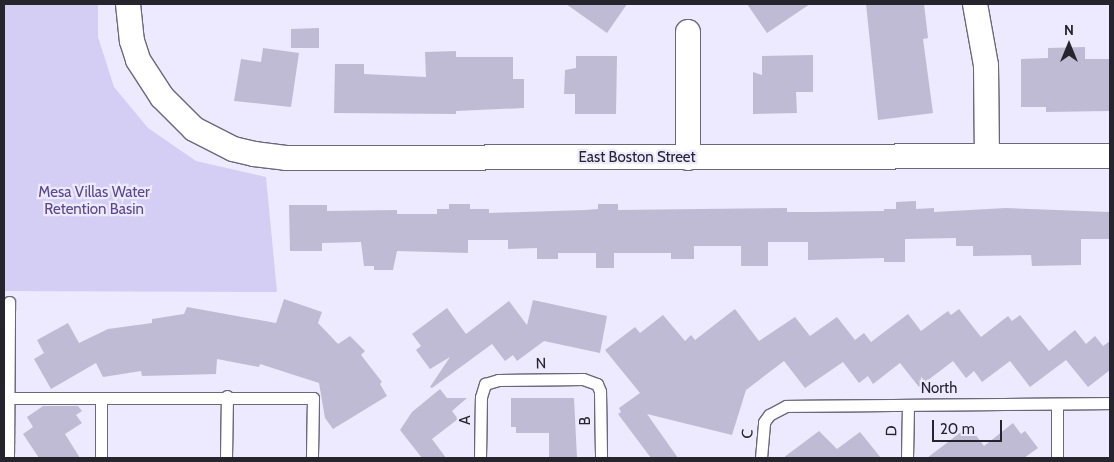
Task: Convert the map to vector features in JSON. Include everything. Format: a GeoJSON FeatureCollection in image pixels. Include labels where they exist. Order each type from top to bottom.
{"type":"FeatureCollection","features":[{"type":"Feature","properties":{"kind":"street","name":"East Boston Street"},"geometry":{"type":"LineString","coordinates":[[128,4],[132,41],[138,60],[148,78],[176,114],[194,129],[233,149],[286,158],[1110,156]]}},
{"type":"Feature","properties":{"kind":"street"},"geometry":{"type":"LineString","coordinates":[[975,4],[986,65],[988,156]]}},
{"type":"Feature","properties":{"kind":"street"},"geometry":{"type":"LineString","coordinates":[[688,32],[688,158]]}},
{"type":"Feature","properties":{"kind":"lane"},"geometry":{"type":"LineString","coordinates":[[8,458],[9,302]]}},
{"type":"Feature","properties":{"kind":"lane","name":"N"},"geometry":{"type":"LineString","coordinates":[[485,384],[498,380],[583,379],[597,384]]}},
{"type":"Feature","properties":{"kind":"lane","name":"A"},"geometry":{"type":"LineString","coordinates":[[480,458],[481,397],[485,384]]}},
{"type":"Feature","properties":{"kind":"lane","name":"B"},"geometry":{"type":"LineString","coordinates":[[597,384],[602,399],[601,458]]}},
{"type":"Feature","properties":{"kind":"lane"},"geometry":{"type":"LineString","coordinates":[[8,398],[227,396],[313,398],[312,458]]}},
{"type":"Feature","properties":{"kind":"lane"},"geometry":{"type":"LineString","coordinates":[[226,458],[227,396]]}},
{"type":"Feature","properties":{"kind":"lane"},"geometry":{"type":"LineString","coordinates":[[101,398],[101,458]]}},
{"type":"Feature","properties":{"kind":"lane","name":"North"},"geometry":{"type":"LineString","coordinates":[[769,415],[796,406],[1110,403]]}},
{"type":"Feature","properties":{"kind":"lane"},"geometry":{"type":"LineString","coordinates":[[1057,404],[1057,458]]}},
{"type":"Feature","properties":{"kind":"lane","name":"D"},"geometry":{"type":"LineString","coordinates":[[907,458],[908,405]]}},
{"type":"Feature","properties":{"kind":"lane","name":"C"},"geometry":{"type":"LineString","coordinates":[[761,458],[762,429],[769,415]]}},
{"type":"Feature","properties":{"kind":"green space","name":"Mesa Villas Water Retention Basin"},"geometry":{"type":"Polygon","coordinates":[[[4,4],[98,4],[98,37],[114,87],[148,128],[196,161],[266,177],[277,292],[4,291],[4,4]]]}},
{"type":"Feature","properties":{"kind":"building"},"geometry":{"type":"Polygon","coordinates":[[[566,4],[627,4],[607,33],[566,4]]]}},
{"type":"Feature","properties":{"kind":"building"},"geometry":{"type":"Polygon","coordinates":[[[747,4],[810,4],[767,33],[747,4]]]}},
{"type":"Feature","properties":{"kind":"building"},"geometry":{"type":"Polygon","coordinates":[[[866,4],[924,4],[928,38],[923,39],[933,113],[878,120],[866,4]]]}},
{"type":"Feature","properties":{"kind":"building"},"geometry":{"type":"Polygon","coordinates":[[[319,28],[319,48],[291,48],[291,29],[319,28]]]}},
{"type":"Feature","properties":{"kind":"building"},"geometry":{"type":"Polygon","coordinates":[[[1085,47],[1085,59],[1110,59],[1110,111],[1046,112],[1046,107],[1021,107],[1021,59],[1048,58],[1048,48],[1085,47]]]}},
{"type":"Feature","properties":{"kind":"building"},"geometry":{"type":"Polygon","coordinates":[[[263,48],[299,53],[291,107],[234,101],[241,59],[261,62],[263,48]]]}},
{"type":"Feature","properties":{"kind":"building"},"geometry":{"type":"Polygon","coordinates":[[[456,51],[456,57],[513,57],[513,79],[524,79],[524,108],[456,111],[456,114],[334,113],[335,64],[364,64],[364,74],[426,77],[425,52],[456,51]]]}},
{"type":"Feature","properties":{"kind":"building"},"geometry":{"type":"Polygon","coordinates":[[[813,55],[813,92],[796,92],[797,113],[753,114],[753,72],[762,75],[762,56],[813,55]]]}},
{"type":"Feature","properties":{"kind":"building"},"geometry":{"type":"Polygon","coordinates":[[[576,56],[617,56],[616,114],[575,114],[575,94],[564,94],[565,70],[576,68],[576,56]]]}},
{"type":"Feature","properties":{"kind":"building"},"geometry":{"type":"Polygon","coordinates":[[[916,201],[916,209],[934,208],[934,212],[1006,208],[1110,212],[1110,239],[1081,239],[1081,265],[1032,266],[1031,255],[973,256],[973,246],[956,246],[956,238],[905,239],[905,262],[884,262],[884,258],[808,260],[808,242],[768,242],[768,266],[741,266],[741,246],[694,246],[694,259],[671,259],[671,253],[614,253],[614,268],[596,268],[596,253],[558,253],[558,259],[537,259],[537,248],[508,249],[508,240],[468,240],[468,253],[397,251],[393,270],[374,270],[374,266],[364,266],[361,242],[322,243],[322,251],[290,251],[289,205],[327,205],[327,211],[397,210],[397,214],[437,214],[437,209],[449,209],[449,204],[470,204],[470,209],[489,209],[489,213],[598,209],[598,204],[618,204],[618,210],[787,208],[787,212],[814,212],[884,211],[884,209],[896,209],[896,202],[916,201]]]}},
{"type":"Feature","properties":{"kind":"building"},"geometry":{"type":"Polygon","coordinates":[[[284,299],[322,312],[318,323],[338,344],[350,336],[365,351],[361,355],[382,382],[380,384],[387,396],[333,429],[325,418],[319,383],[260,364],[259,367],[217,359],[216,374],[142,376],[141,371],[103,377],[96,363],[51,389],[34,359],[44,353],[37,340],[68,323],[79,343],[108,329],[152,323],[152,319],[184,314],[187,307],[276,323],[284,299]]]}},
{"type":"Feature","properties":{"kind":"building"},"geometry":{"type":"Polygon","coordinates":[[[533,300],[607,316],[600,353],[544,341],[517,361],[513,355],[505,361],[492,344],[432,388],[430,387],[450,357],[430,369],[416,350],[421,346],[412,334],[447,308],[466,334],[509,301],[527,325],[533,300]]]}},
{"type":"Feature","properties":{"kind":"building"},"geometry":{"type":"Polygon","coordinates":[[[735,309],[759,341],[795,317],[810,336],[837,317],[855,340],[864,333],[871,342],[908,314],[921,331],[948,311],[951,315],[959,309],[981,337],[1008,316],[1012,321],[1020,315],[1049,351],[1075,330],[1086,344],[1095,336],[1103,346],[1110,341],[1110,370],[1088,387],[1066,360],[1030,387],[1010,361],[982,382],[974,371],[966,378],[953,361],[919,387],[900,363],[873,384],[868,376],[859,383],[843,362],[805,388],[784,361],[746,390],[732,435],[647,414],[678,458],[651,458],[618,414],[621,412],[619,408],[640,393],[605,350],[635,327],[640,333],[663,315],[685,341],[691,335],[695,340],[735,309]]]}},
{"type":"Feature","properties":{"kind":"building"},"geometry":{"type":"Polygon","coordinates":[[[440,389],[447,398],[467,398],[452,411],[458,419],[432,439],[446,458],[422,458],[400,430],[412,412],[440,389]]]}},
{"type":"Feature","properties":{"kind":"building"},"geometry":{"type":"Polygon","coordinates":[[[511,398],[574,398],[577,458],[549,458],[549,433],[516,433],[516,427],[511,427],[511,398]]]}},
{"type":"Feature","properties":{"kind":"building"},"geometry":{"type":"Polygon","coordinates":[[[43,406],[78,406],[82,411],[76,415],[82,423],[65,434],[80,458],[39,458],[23,434],[33,427],[27,417],[43,406]]]}},
{"type":"Feature","properties":{"kind":"building"},"geometry":{"type":"Polygon","coordinates":[[[1013,423],[1021,434],[1025,431],[1038,448],[1024,458],[927,458],[969,426],[984,446],[1013,423]]]}},
{"type":"Feature","properties":{"kind":"building"},"geometry":{"type":"Polygon","coordinates":[[[819,431],[837,449],[860,432],[881,458],[783,458],[819,431]]]}}]}
